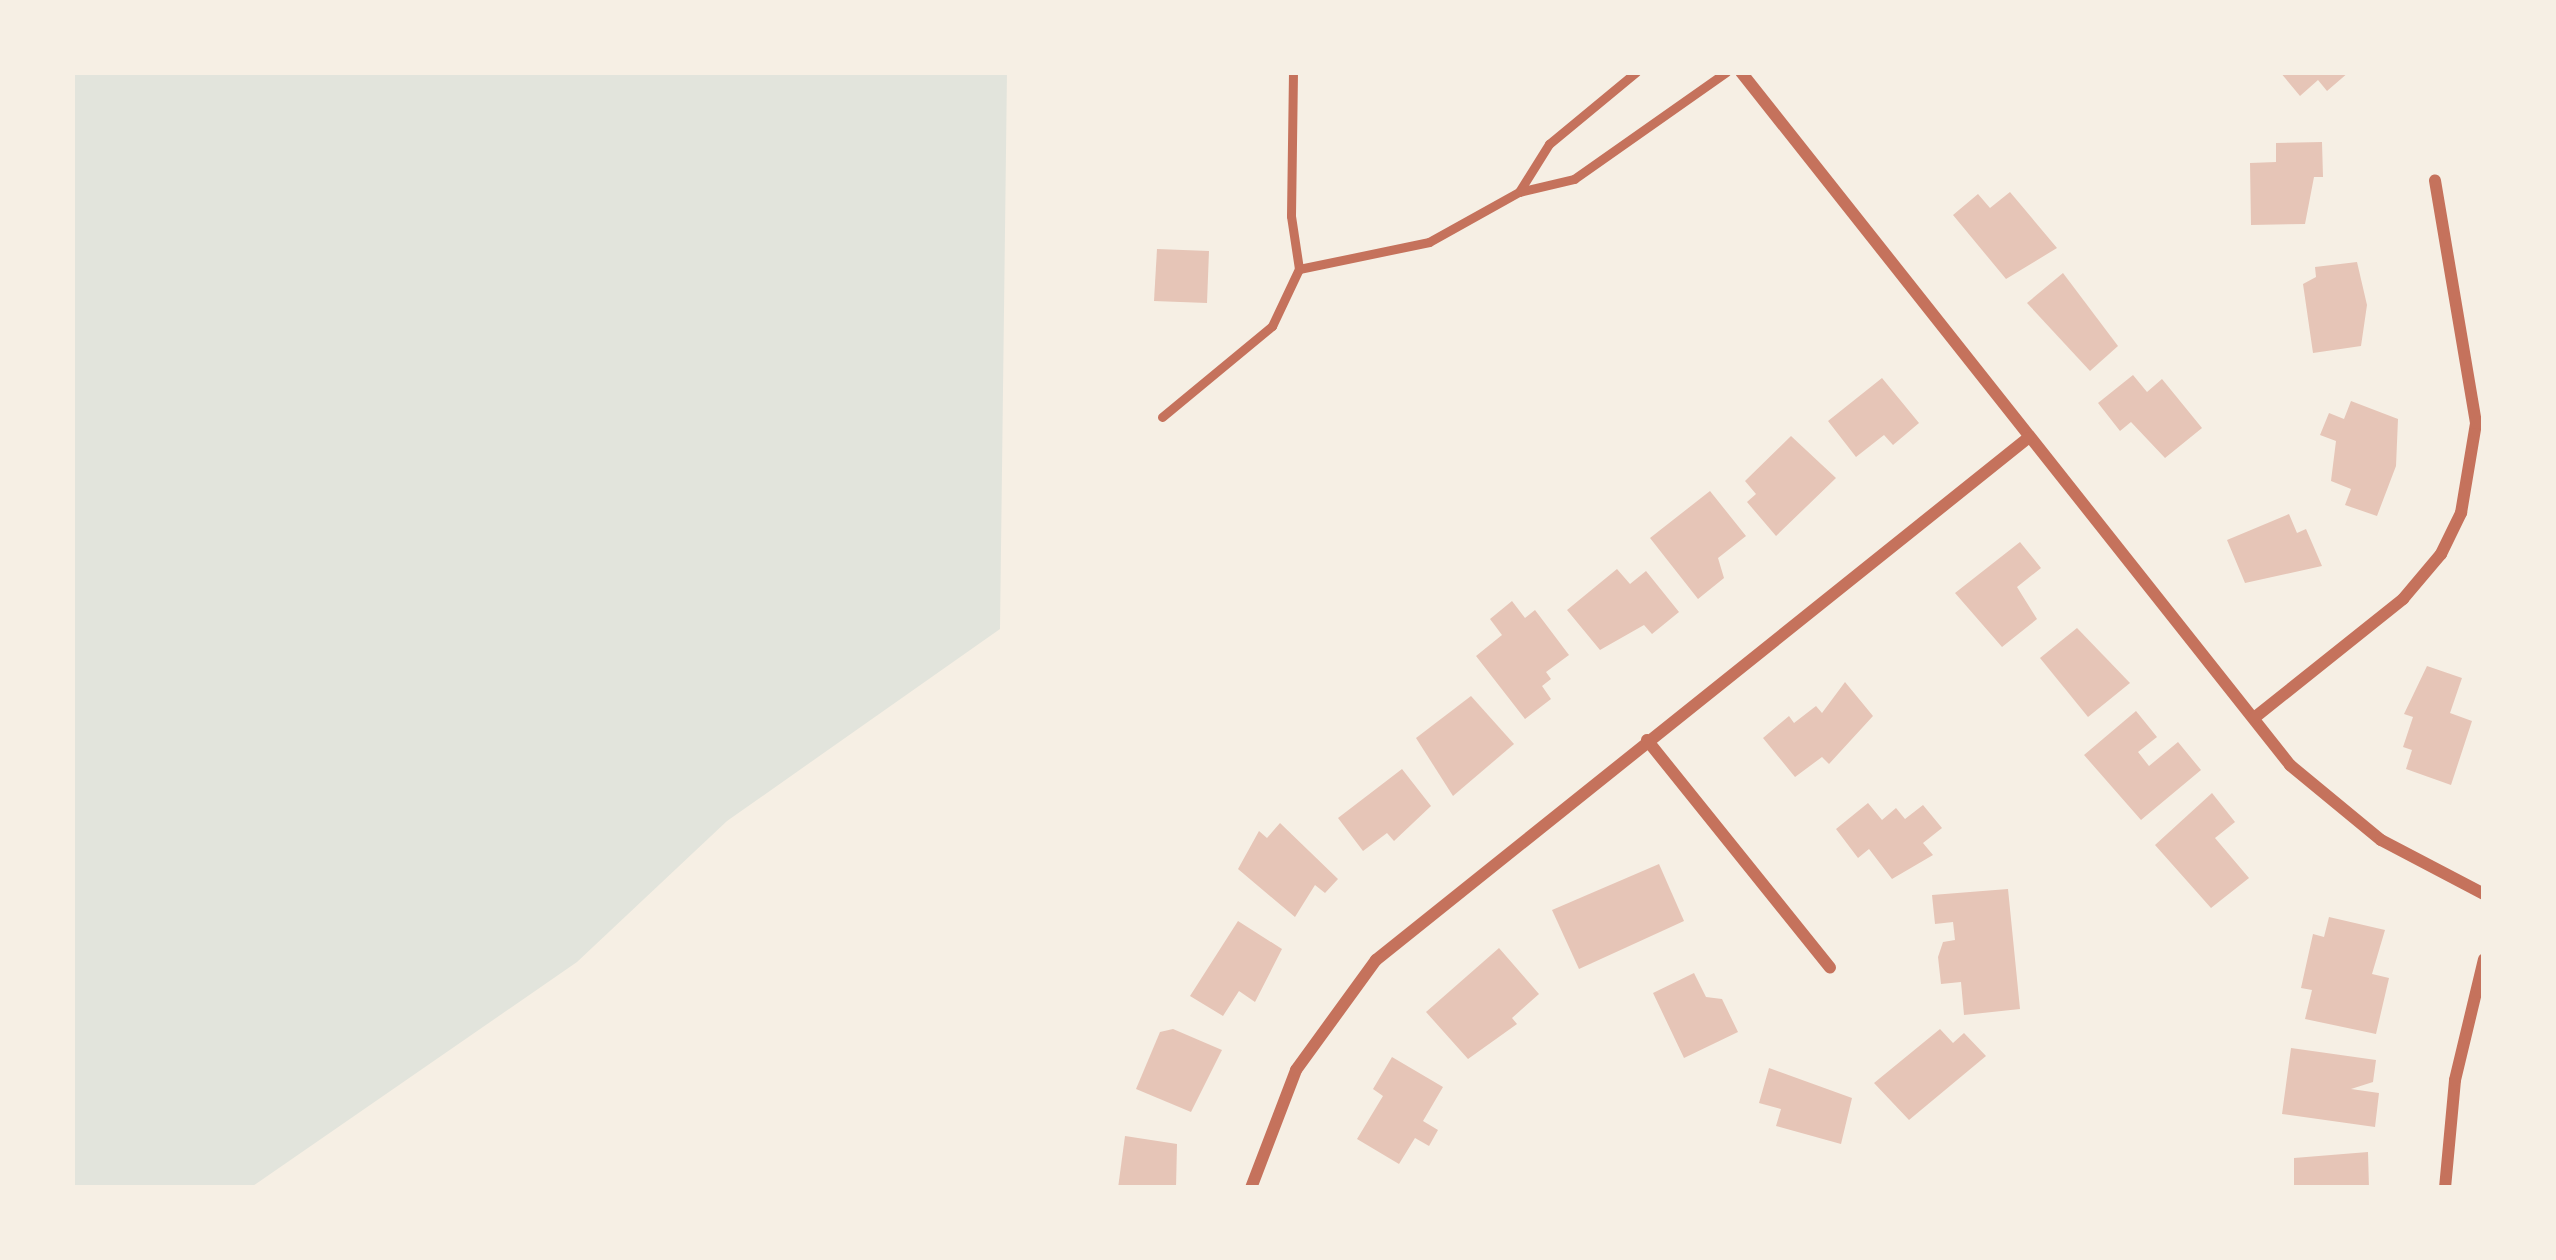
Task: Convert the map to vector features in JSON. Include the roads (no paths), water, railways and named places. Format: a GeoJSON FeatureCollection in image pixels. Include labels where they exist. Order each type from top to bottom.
{"type":"FeatureCollection","features":[{"type":"Feature","properties":{"kind":"street"},"geometry":{"type":"LineString","coordinates":[[1741,72],[2027,438],[2309,785],[2355,823],[2484,894]]}},
{"type":"Feature","properties":{"kind":"street"},"geometry":{"type":"LineString","coordinates":[[2254,718],[2403,598],[2441,554],[2462,513],[2476,424],[2435,180]]}},
{"type":"Feature","properties":{"kind":"street"},"geometry":{"type":"LineString","coordinates":[[1251,1188],[1282,1098],[1346,993],[1398,939],[2027,438]]}},
{"type":"Feature","properties":{"kind":"street"},"geometry":{"type":"LineString","coordinates":[[1647,740],[1829,968]]}},
{"type":"Feature","properties":{"kind":"street"},"geometry":{"type":"LineString","coordinates":[[2445,1188],[2457,1065],[2484,959]]}},
{"type":"Feature","properties":{"kind":"lane"},"geometry":{"type":"LineString","coordinates":[[1162,417],[1272,326],[1299,269],[1291,216],[1293,72]]}},
{"type":"Feature","properties":{"kind":"lane"},"geometry":{"type":"LineString","coordinates":[[1519,192],[1549,144],[1636,72]]}},
{"type":"Feature","properties":{"kind":"lane"},"geometry":{"type":"LineString","coordinates":[[1299,269],[1429,242],[1519,192],[1574,179],[1726,72]]}}]}
